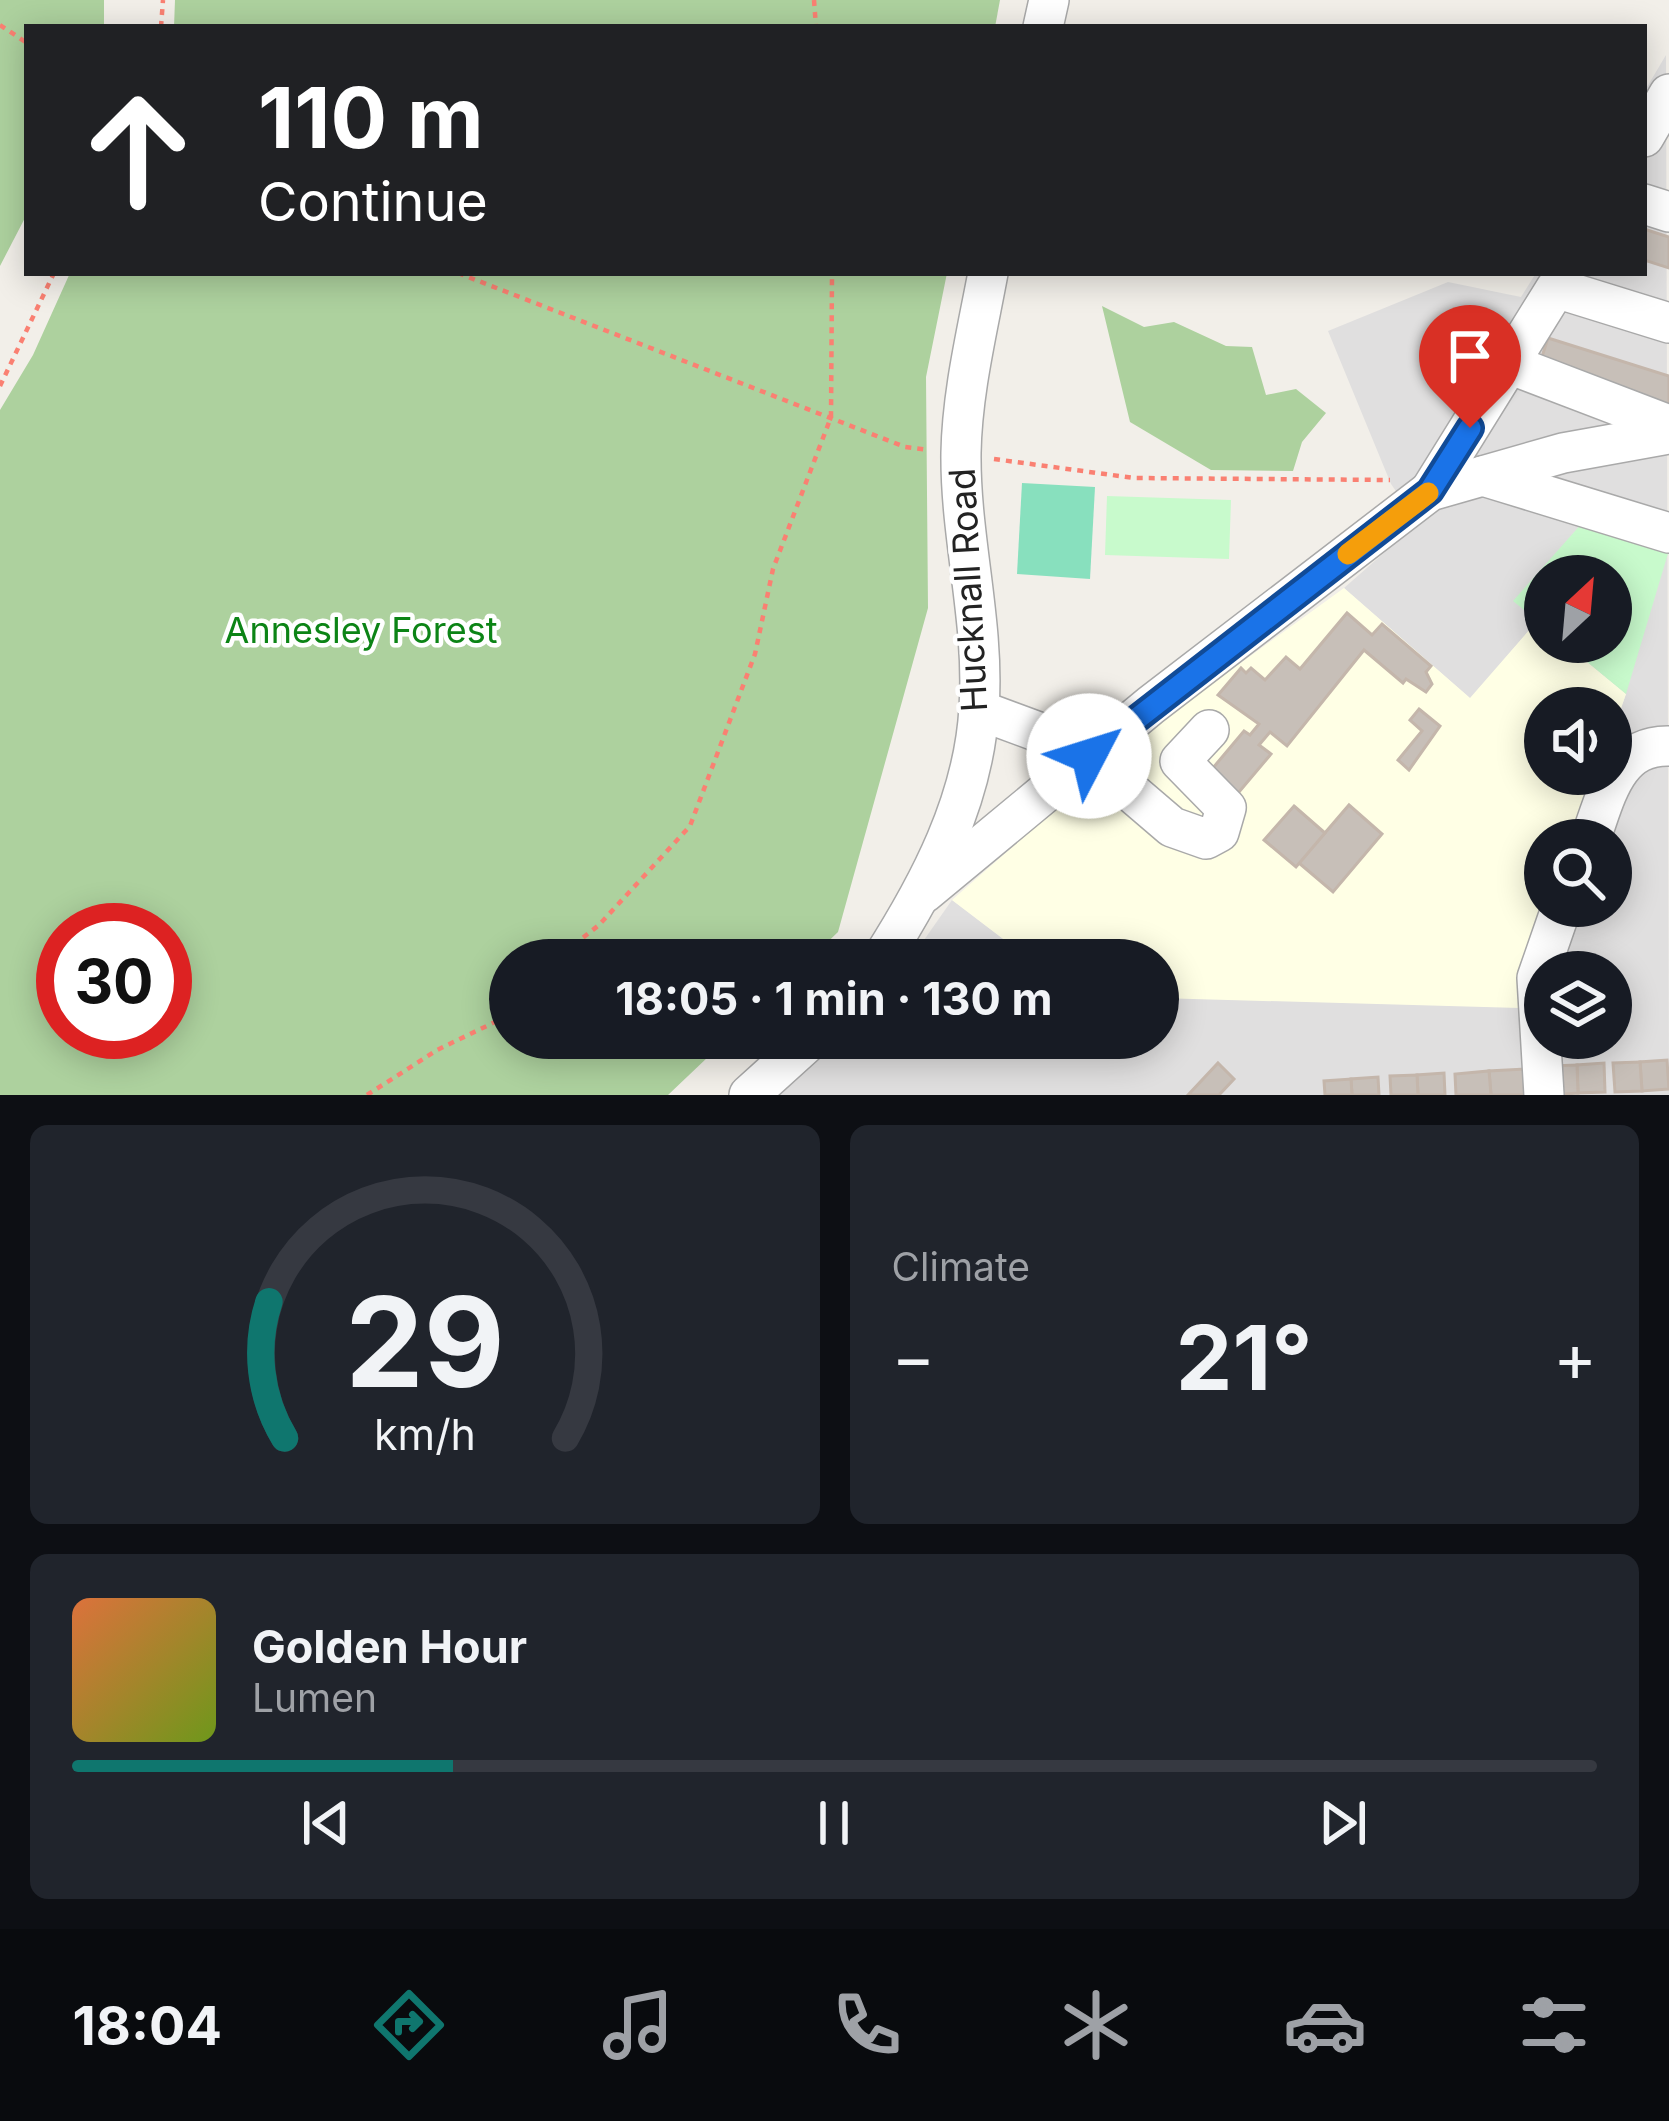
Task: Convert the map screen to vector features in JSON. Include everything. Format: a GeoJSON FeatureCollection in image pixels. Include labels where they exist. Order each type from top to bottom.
{"type":"FeatureCollection","features":[{"type":"Feature","properties":{"kind":"street"},"geometry":{"type":"LineString","coordinates":[[1647,132],[1669,94]]}},
{"type":"Feature","properties":{"kind":"street","name":"Hucknall Road"},"geometry":{"type":"LineString","coordinates":[[894,939],[924,893],[960,804],[980,710],[961,454],[988,276]]}},
{"type":"Feature","properties":{"kind":"street"},"geometry":{"type":"LineString","coordinates":[[924,893],[1415,488],[1509,364],[1561,281],[1669,322]]}},
{"type":"Feature","properties":{"kind":"street"},"geometry":{"type":"LineString","coordinates":[[1509,364],[1669,425]]}},
{"type":"Feature","properties":{"kind":"street"},"geometry":{"type":"LineString","coordinates":[[1415,488],[1483,476],[1562,453],[1669,434]]}},
{"type":"Feature","properties":{"kind":"street"},"geometry":{"type":"LineString","coordinates":[[1483,476],[1669,533]]}},
{"type":"Feature","properties":{"kind":"street"},"geometry":{"type":"LineString","coordinates":[[980,710],[1052,737],[1099,747],[1172,827],[1206,839],[1219,832],[1226,808],[1180,761],[1209,730]]}},
{"type":"Feature","properties":{"kind":"street"},"geometry":{"type":"LineString","coordinates":[[1600,819],[1624,760],[1644,747],[1669,746]]}},
{"type":"Feature","properties":{"kind":"street"},"geometry":{"type":"LineString","coordinates":[[1544,1095],[1537,978],[1555,927]]}},
{"type":"Feature","properties":{"kind":"street"},"geometry":{"type":"LineString","coordinates":[[749,1095],[789,1059]]}},
{"type":"Feature","properties":{"kind":"path"},"geometry":{"type":"LineString","coordinates":[[0,386],[53,276]]}},
{"type":"Feature","properties":{"kind":"path"},"geometry":{"type":"LineString","coordinates":[[466,276],[905,447],[1134,478],[1391,480],[1415,488]]}},
{"type":"Feature","properties":{"kind":"path"},"geometry":{"type":"LineString","coordinates":[[582,939],[690,826],[755,654],[773,569],[831,417],[832,276]]}},
{"type":"Feature","properties":{"kind":"path"},"geometry":{"type":"LineString","coordinates":[[368,1095],[437,1050],[489,1026]]}},
{"type":"Feature","properties":{"kind":"shaded area"},"geometry":{"type":"Polygon","coordinates":[[[1666,55],[1669,1095],[777,1095],[817,1059],[1179,1059],[1179,998],[1519,1007],[1524,992],[1524,1059],[1632,1059],[1632,951],[1537,951],[1545,927],[1632,927],[1632,819],[1586,819],[1600,795],[1632,795],[1632,687],[1618,687],[1588,663],[1632,663],[1632,555],[1524,555],[1524,636],[1471,699],[1344,588],[1418,523],[1391,484],[1328,331],[1448,282],[1521,297],[1534,276],[1647,276],[1647,87],[1666,55]]]}},
{"type":"Feature","properties":{"kind":"shaded area"},"geometry":{"type":"Polygon","coordinates":[[[1344,588],[1470,698],[1524,636],[1524,663],[1588,663],[1618,687],[1524,687],[1524,795],[1591,795],[1582,819],[1524,819],[1524,927],[1540,927],[1534,951],[1524,951],[1520,1008],[1179,999],[1179,939],[1003,939],[952,900],[1132,742],[1344,588]]]}},
{"type":"Feature","properties":{"kind":"shaded area"},"geometry":{"type":"Polygon","coordinates":[[[952,900],[1003,939],[925,939],[952,900]]]}},
{"type":"Feature","properties":{"kind":"green space"},"geometry":{"type":"Polygon","coordinates":[[[0,0],[104,0],[104,24],[24,24],[24,220],[0,266],[0,0]]]}},
{"type":"Feature","properties":{"kind":"green space"},"geometry":{"type":"Polygon","coordinates":[[[175,0],[1000,0],[996,24],[174,24],[175,0]]]}},
{"type":"Feature","properties":{"kind":"green space","name":"Annesley Forest"},"geometry":{"type":"Polygon","coordinates":[[[69,276],[946,276],[926,377],[928,608],[838,932],[831,939],[489,939],[489,1059],[706,1059],[668,1095],[0,1095],[0,410],[33,355],[69,276]]]}},
{"type":"Feature","properties":{"kind":"green space"},"geometry":{"type":"Polygon","coordinates":[[[1102,306],[1144,327],[1174,322],[1226,346],[1252,347],[1266,395],[1296,389],[1326,413],[1302,442],[1293,471],[1211,470],[1130,422],[1102,306]]]}},
{"type":"Feature","properties":{"kind":"green space"},"geometry":{"type":"Polygon","coordinates":[[[1022,483],[1095,487],[1090,579],[1017,574],[1022,483]]]}},
{"type":"Feature","properties":{"kind":"green space"},"geometry":{"type":"Polygon","coordinates":[[[1107,496],[1231,500],[1229,559],[1105,555],[1107,496]]]}},
{"type":"Feature","properties":{"kind":"green space"},"geometry":{"type":"Polygon","coordinates":[[[1583,522],[1669,550],[1628,687],[1618,687],[1588,663],[1632,663],[1632,555],[1554,555],[1583,522]]]}},
{"type":"Feature","properties":{"kind":"green space"},"geometry":{"type":"Polygon","coordinates":[[[1524,589],[1524,610],[1513,601],[1524,589]]]}},
{"type":"Feature","properties":{"kind":"building"},"geometry":{"type":"Polygon","coordinates":[[[1647,230],[1669,237],[1669,268],[1647,261],[1647,230]]]}},
{"type":"Feature","properties":{"kind":"building"},"geometry":{"type":"Polygon","coordinates":[[[1548,338],[1669,376],[1669,405],[1540,363],[1548,338]]]}},
{"type":"Feature","properties":{"kind":"building"},"geometry":{"type":"Polygon","coordinates":[[[1347,613],[1372,635],[1382,624],[1431,666],[1426,672],[1432,684],[1426,692],[1406,679],[1403,683],[1364,650],[1287,746],[1270,732],[1259,745],[1271,754],[1234,798],[1207,775],[1244,731],[1250,735],[1259,724],[1218,695],[1241,668],[1246,673],[1251,668],[1265,680],[1286,657],[1300,669],[1347,613]]]}},
{"type":"Feature","properties":{"kind":"building"},"geometry":{"type":"Polygon","coordinates":[[[1419,709],[1440,726],[1409,770],[1398,760],[1422,731],[1410,720],[1419,709]]]}},
{"type":"Feature","properties":{"kind":"building"},"geometry":{"type":"Polygon","coordinates":[[[1349,805],[1382,834],[1333,892],[1299,863],[1349,805]]]}},
{"type":"Feature","properties":{"kind":"building"},"geometry":{"type":"Polygon","coordinates":[[[1294,806],[1325,833],[1296,867],[1264,840],[1294,806]]]}},
{"type":"Feature","properties":{"kind":"building"},"geometry":{"type":"Polygon","coordinates":[[[1667,1060],[1669,1089],[1642,1091],[1640,1062],[1667,1060]]]}},
{"type":"Feature","properties":{"kind":"building"},"geometry":{"type":"Polygon","coordinates":[[[1640,1062],[1642,1091],[1615,1092],[1613,1063],[1640,1062]]]}},
{"type":"Feature","properties":{"kind":"building"},"geometry":{"type":"Polygon","coordinates":[[[1218,1063],[1234,1079],[1219,1095],[1188,1095],[1218,1063]]]}},
{"type":"Feature","properties":{"kind":"building"},"geometry":{"type":"Polygon","coordinates":[[[1604,1063],[1605,1092],[1578,1093],[1577,1065],[1604,1063]]]}},
{"type":"Feature","properties":{"kind":"building"},"geometry":{"type":"Polygon","coordinates":[[[1577,1065],[1578,1093],[1551,1095],[1550,1066],[1577,1065]]]}},
{"type":"Feature","properties":{"kind":"building"},"geometry":{"type":"Polygon","coordinates":[[[1525,1069],[1527,1095],[1491,1095],[1489,1071],[1525,1069]]]}},
{"type":"Feature","properties":{"kind":"building"},"geometry":{"type":"Polygon","coordinates":[[[1489,1071],[1491,1095],[1456,1095],[1455,1074],[1489,1071]]]}},
{"type":"Feature","properties":{"kind":"building"},"geometry":{"type":"Polygon","coordinates":[[[1444,1073],[1445,1095],[1418,1095],[1417,1075],[1444,1073]]]}},
{"type":"Feature","properties":{"kind":"building"},"geometry":{"type":"Polygon","coordinates":[[[1417,1075],[1418,1095],[1391,1095],[1390,1076],[1417,1075]]]}},
{"type":"Feature","properties":{"kind":"building"},"geometry":{"type":"Polygon","coordinates":[[[1378,1077],[1379,1095],[1352,1095],[1351,1079],[1378,1077]]]}},
{"type":"Feature","properties":{"kind":"building"},"geometry":{"type":"Polygon","coordinates":[[[1351,1079],[1352,1095],[1325,1095],[1324,1081],[1351,1079]]]}},
{"type":"Feature","properties":{"kind":"slow traffic"},"geometry":{"type":"LineString","coordinates":[[1348,554],[1428,493]]}},
{"type":"Feature","properties":{"kind":"route"},"geometry":{"type":"LineString","coordinates":[[1089,756],[1430,491],[1470,428]]}}]}
